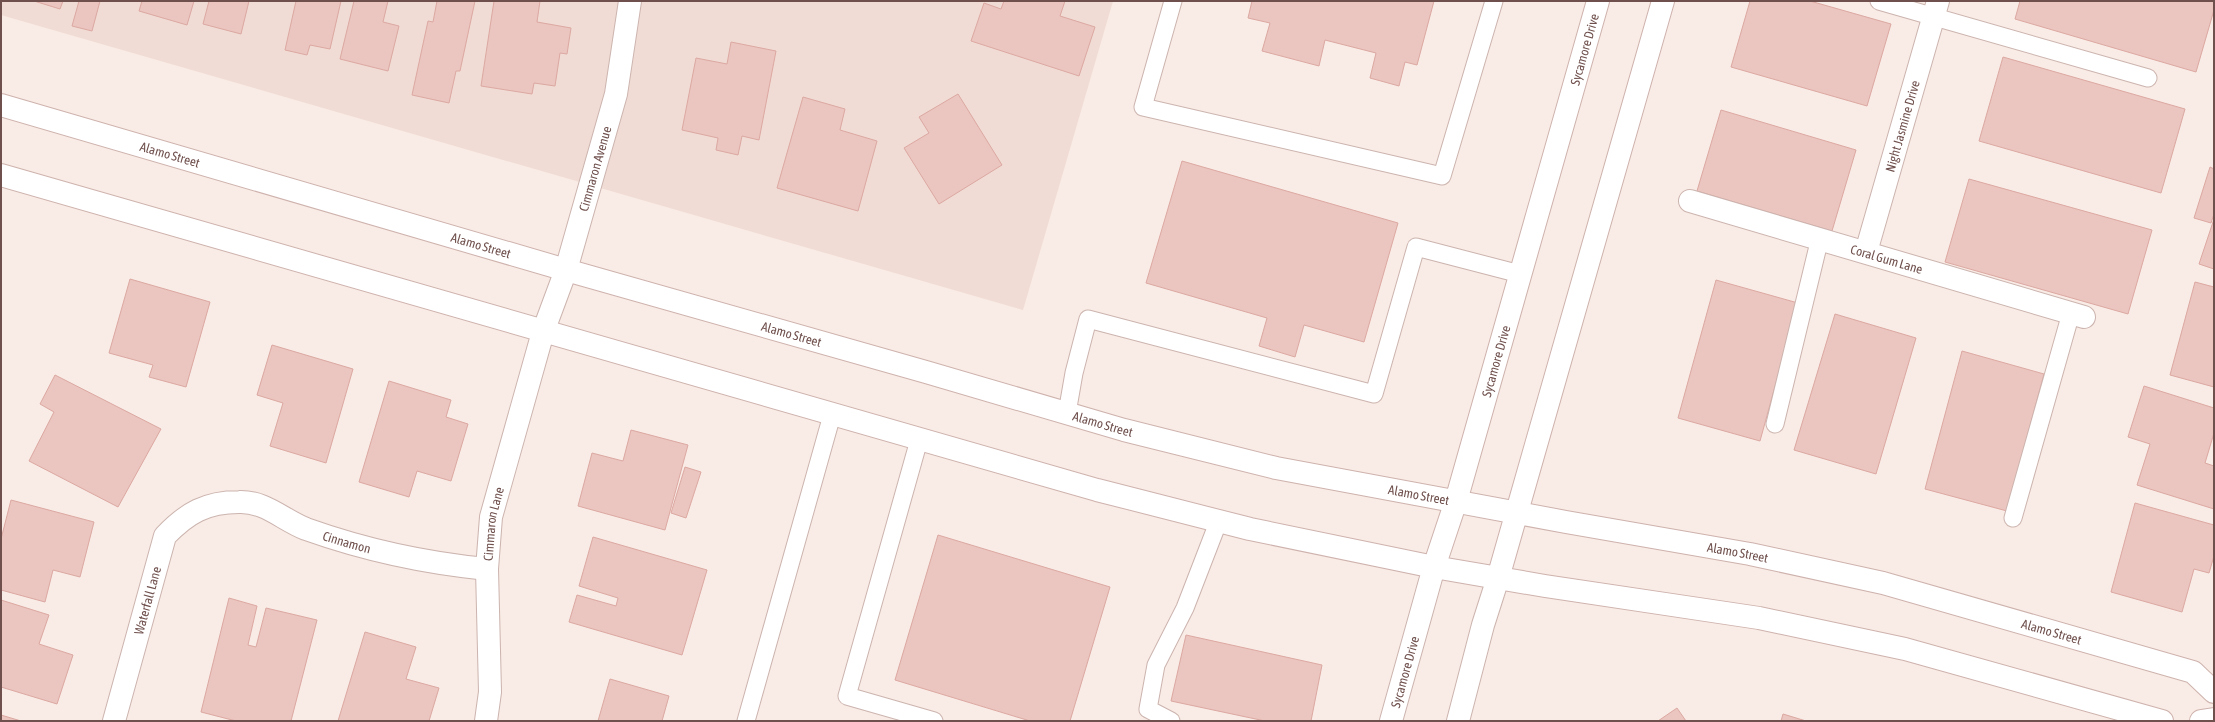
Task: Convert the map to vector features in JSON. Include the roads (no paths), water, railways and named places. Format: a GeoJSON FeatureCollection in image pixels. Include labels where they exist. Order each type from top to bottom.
{"type":"FeatureCollection","features":[{"type":"Feature","properties":{"kind":"main road","name":"Cimmaron Avenue"},"geometry":{"type":"LineString","coordinates":[[543,332],[566,270],[616,94],[630,1]]}},
{"type":"Feature","properties":{"kind":"main road","name":"Sycamore Drive"},"geometry":{"type":"LineString","coordinates":[[1391,721],[1434,567],[1456,500],[1598,1]]}},
{"type":"Feature","properties":{"kind":"main road"},"geometry":{"type":"LineString","coordinates":[[1458,721],[1663,1]]}},
{"type":"Feature","properties":{"kind":"main road","name":"Night Jasmine Drive"},"geometry":{"type":"LineString","coordinates":[[1866,252],[1936,9]]}},
{"type":"Feature","properties":{"kind":"main road","name":"Alamo Street"},"geometry":{"type":"LineString","coordinates":[[1,105],[566,270],[1124,430],[1276,468],[1750,554],[1883,584],[2192,672],[2214,692]]}},
{"type":"Feature","properties":{"kind":"main road"},"geometry":{"type":"LineString","coordinates":[[1,175],[919,440],[1097,490],[1250,529],[1434,567],[1759,618],[1905,649],[2162,721]]}},
{"type":"Feature","properties":{"kind":"main road","name":"Coral Gum Lane"},"geometry":{"type":"LineString","coordinates":[[1690,201],[1820,238],[2077,315]]}},
{"type":"Feature","properties":{"kind":"main road","name":"Cimmaron Lane"},"geometry":{"type":"LineString","coordinates":[[486,721],[490,692],[487,569],[491,517],[543,332]]}},
{"type":"Feature","properties":{"kind":"main road","name":"Cinnamon"},"geometry":{"type":"LineString","coordinates":[[212,505],[240,502],[267,508],[305,528],[402,557],[441,565],[487,569]]}},
{"type":"Feature","properties":{"kind":"main road","name":"Waterfall Lane"},"geometry":{"type":"LineString","coordinates":[[114,721],[165,536],[182,518],[206,506],[212,505]]}},
{"type":"Feature","properties":{"kind":"main road"},"geometry":{"type":"LineString","coordinates":[[2201,721],[2214,719]]}},
{"type":"Feature","properties":{"kind":"lane"},"geometry":{"type":"LineString","coordinates":[[1173,1],[1143,107],[1442,176],[1494,1]]}},
{"type":"Feature","properties":{"kind":"lane"},"geometry":{"type":"LineString","coordinates":[[1879,1],[1936,9],[2148,78]]}},
{"type":"Feature","properties":{"kind":"lane"},"geometry":{"type":"LineString","coordinates":[[1775,424],[1820,238]]}},
{"type":"Feature","properties":{"kind":"lane"},"geometry":{"type":"LineString","coordinates":[[1067,413],[1074,373],[1088,319],[1374,394],[1416,247],[1520,274]]}},
{"type":"Feature","properties":{"kind":"lane"},"geometry":{"type":"LineString","coordinates":[[2013,518],[2077,315]]}},
{"type":"Feature","properties":{"kind":"lane"},"geometry":{"type":"LineString","coordinates":[[746,721],[832,415]]}},
{"type":"Feature","properties":{"kind":"lane"},"geometry":{"type":"LineString","coordinates":[[919,440],[847,696],[934,721]]}},
{"type":"Feature","properties":{"kind":"lane"},"geometry":{"type":"LineString","coordinates":[[1171,721],[1148,709],[1156,665],[1185,608],[1219,520]]}}]}
